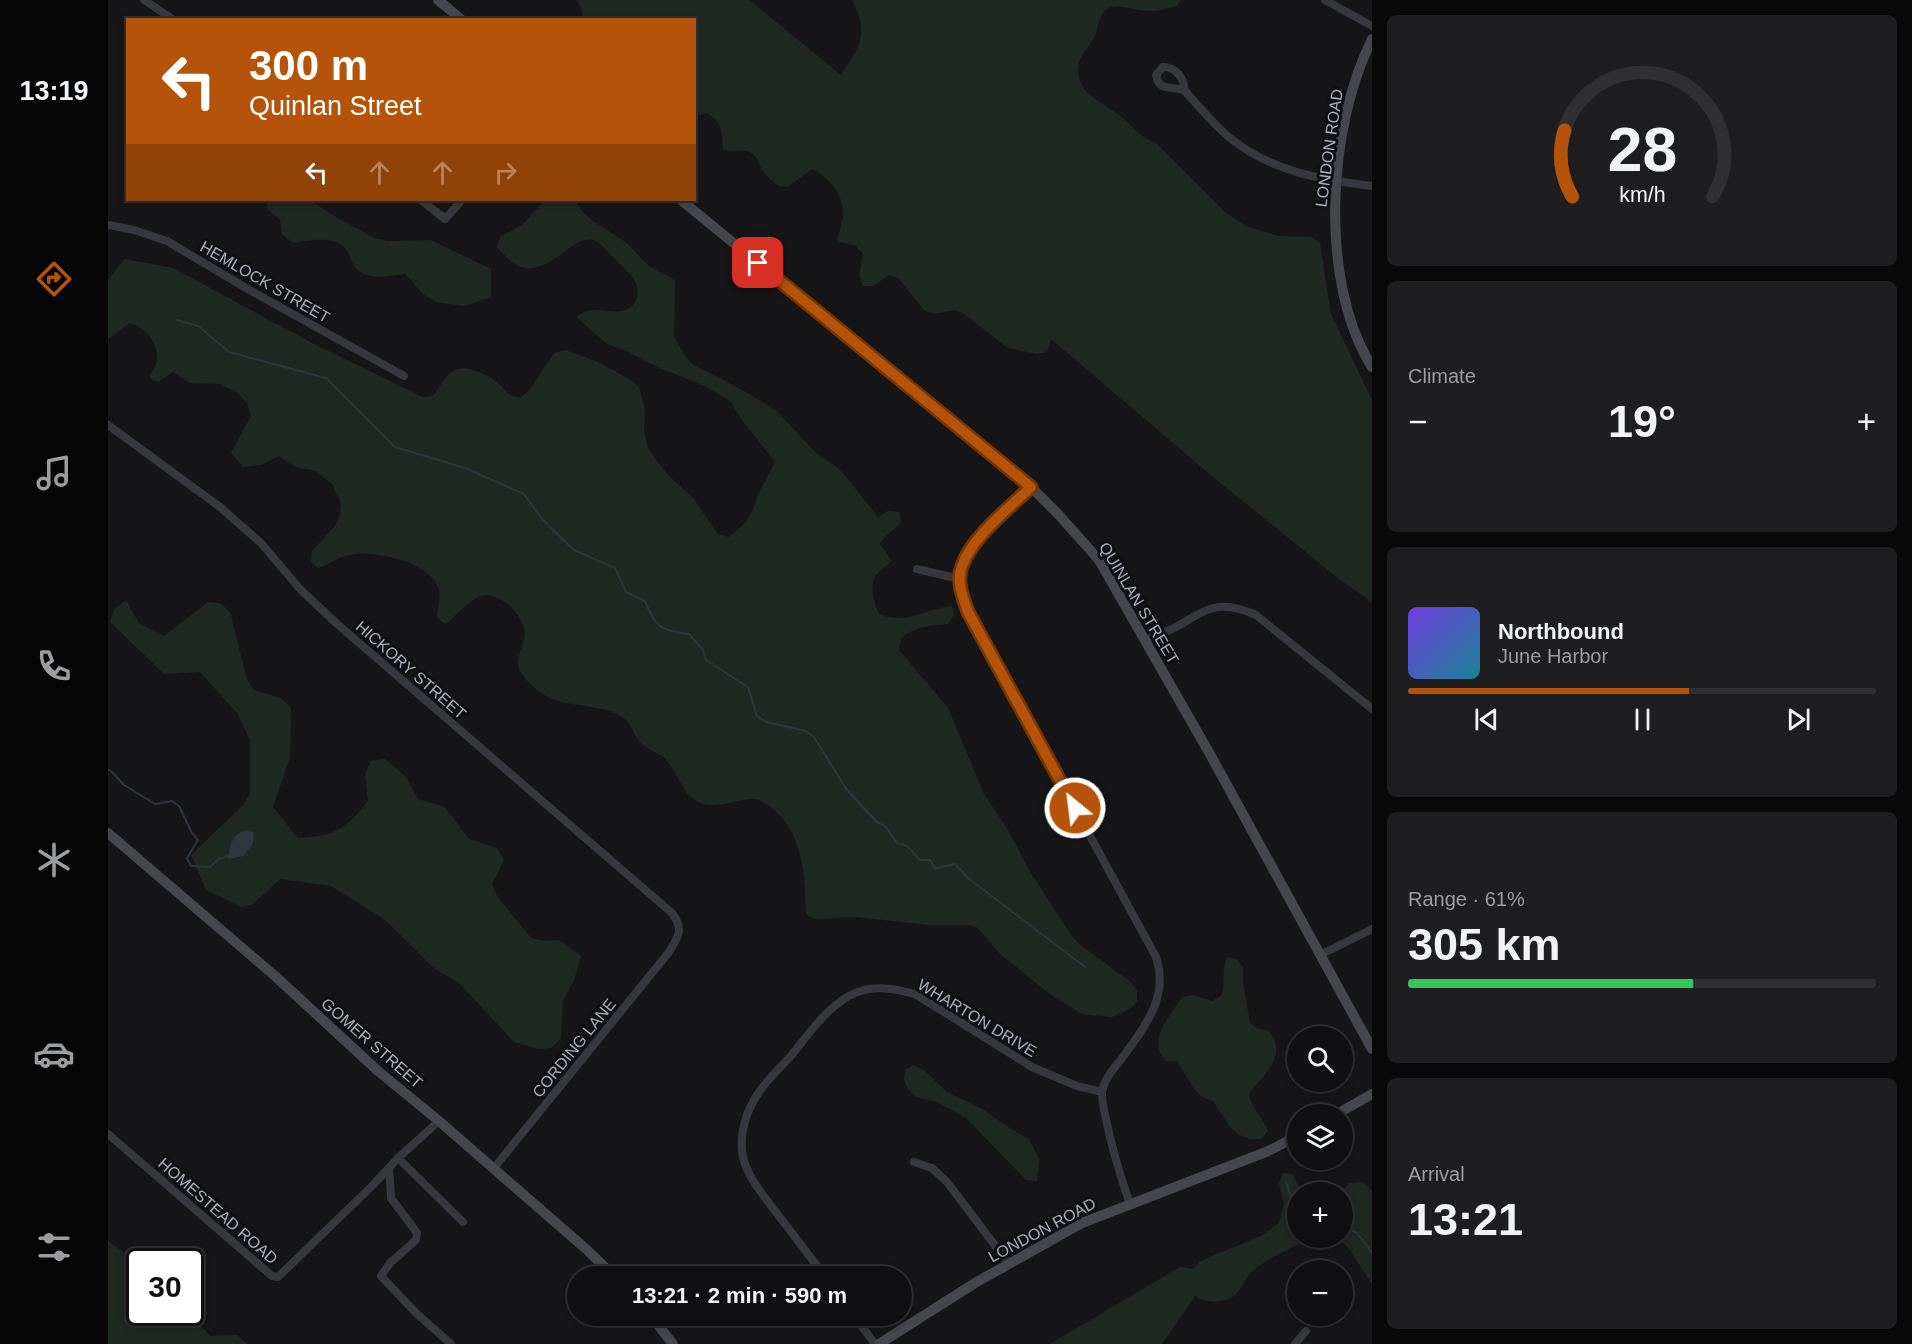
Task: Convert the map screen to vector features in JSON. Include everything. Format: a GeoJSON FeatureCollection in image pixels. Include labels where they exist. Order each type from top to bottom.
{"type":"FeatureCollection","features":[{"type":"Feature","properties":{"kind":"street"},"geometry":{"type":"LineString","coordinates":[[144,0],[171,18]]}},
{"type":"Feature","properties":{"kind":"street"},"geometry":{"type":"LineString","coordinates":[[438,0],[460,18]]}},
{"type":"Feature","properties":{"kind":"street"},"geometry":{"type":"LineString","coordinates":[[1324,0],[1372,26]]}},
{"type":"Feature","properties":{"kind":"street","name":"LONDON ROAD"},"geometry":{"type":"LineString","coordinates":[[1372,39],[1349,97],[1336,182],[1334,219],[1342,287],[1355,334],[1372,367]]}},
{"type":"Feature","properties":{"kind":"street"},"geometry":{"type":"LineString","coordinates":[[1185,91],[1230,138],[1257,156],[1285,170],[1336,182],[1372,186]]}},
{"type":"Feature","properties":{"kind":"street"},"geometry":{"type":"LineString","coordinates":[[422,201],[445,219],[461,201]]}},
{"type":"Feature","properties":{"kind":"street","name":"QUINLAN STREET"},"geometry":{"type":"LineString","coordinates":[[682,201],[1031,487],[1059,514],[1099,560],[1146,640],[1372,1049]]}},
{"type":"Feature","properties":{"kind":"street","name":"HEMLOCK STREET"},"geometry":{"type":"LineString","coordinates":[[108,225],[134,230],[167,241],[404,376]]}},
{"type":"Feature","properties":{"kind":"street","name":"HICKORY STREET"},"geometry":{"type":"LineString","coordinates":[[108,425],[220,507],[261,543],[300,589],[373,656],[672,913],[680,927],[674,944]]}},
{"type":"Feature","properties":{"kind":"street"},"geometry":{"type":"LineString","coordinates":[[1031,487],[973,547],[962,566],[960,579],[968,612],[1160,968],[1160,992],[1156,1004],[1137,1038],[1112,1071],[1102,1092],[1114,1158],[1130,1204]]}},
{"type":"Feature","properties":{"kind":"street"},"geometry":{"type":"LineString","coordinates":[[917,569],[960,579]]}},
{"type":"Feature","properties":{"kind":"street"},"geometry":{"type":"LineString","coordinates":[[1146,640],[1173,628],[1199,612],[1212,608],[1241,609],[1256,615],[1372,709]]}},
{"type":"Feature","properties":{"kind":"street","name":"GOMER STREET"},"geometry":{"type":"LineString","coordinates":[[108,833],[275,976],[378,1071],[494,1168],[603,1266]]}},
{"type":"Feature","properties":{"kind":"street"},"geometry":{"type":"LineString","coordinates":[[1320,955],[1372,928]]}},
{"type":"Feature","properties":{"kind":"street","name":"CORDING LANE"},"geometry":{"type":"LineString","coordinates":[[494,1168],[674,944]]}},
{"type":"Feature","properties":{"kind":"street","name":"WHARTON DRIVE"},"geometry":{"type":"LineString","coordinates":[[817,1266],[748,1171],[743,1156],[744,1124],[752,1103],[769,1081],[834,1006],[850,995],[875,988],[898,989],[915,994],[1032,1067],[1077,1086],[1102,1092]]}},
{"type":"Feature","properties":{"kind":"street"},"geometry":{"type":"LineString","coordinates":[[1353,1105],[1372,1094]]}},
{"type":"Feature","properties":{"kind":"street","name":"HOMESTEAD ROAD"},"geometry":{"type":"LineString","coordinates":[[108,1134],[272,1276],[278,1277],[398,1158],[439,1121]]}},
{"type":"Feature","properties":{"kind":"street","name":"LONDON ROAD"},"geometry":{"type":"LineString","coordinates":[[877,1344],[975,1283],[1082,1223],[1266,1152],[1287,1142]]}},
{"type":"Feature","properties":{"kind":"street"},"geometry":{"type":"LineString","coordinates":[[398,1158],[463,1222]]}},
{"type":"Feature","properties":{"kind":"street"},"geometry":{"type":"LineString","coordinates":[[914,1162],[932,1168],[947,1182],[1009,1264]]}},
{"type":"Feature","properties":{"kind":"street"},"geometry":{"type":"LineString","coordinates":[[389,1168],[391,1197],[417,1233],[417,1240],[390,1263],[381,1276],[394,1292],[451,1344]]}},
{"type":"Feature","properties":{"kind":"street"},"geometry":{"type":"LineString","coordinates":[[659,1326],[673,1344]]}},
{"type":"Feature","properties":{"kind":"street"},"geometry":{"type":"LineString","coordinates":[[862,1326],[877,1344]]}},
{"type":"Feature","properties":{"kind":"street"},"geometry":{"type":"LineString","coordinates":[[1295,1344],[1306,1331]]}},
{"type":"Feature","properties":{"kind":"shaded area"},"geometry":{"type":"Polygon","coordinates":[[[577,0],[749,0],[841,75],[854,56],[860,39],[860,22],[852,0],[1181,0],[1177,6],[1157,10],[1145,11],[1117,6],[1105,10],[1095,36],[1079,62],[1079,78],[1089,94],[1119,115],[1144,137],[1155,142],[1226,213],[1246,226],[1278,236],[1311,237],[1320,243],[1331,314],[1372,400],[1372,602],[1339,579],[1207,472],[1051,339],[1047,352],[1037,354],[1008,348],[964,314],[955,310],[934,314],[924,310],[898,278],[889,275],[873,286],[863,286],[859,275],[863,254],[856,246],[837,241],[843,209],[836,191],[828,180],[812,169],[788,187],[778,186],[764,173],[756,157],[751,153],[723,149],[721,128],[712,117],[707,113],[696,116],[696,18],[583,18],[577,0]]]}},
{"type":"Feature","properties":{"kind":"shaded area"},"geometry":{"type":"Polygon","coordinates":[[[266,201],[311,201],[374,238],[388,241],[431,240],[491,269],[491,297],[465,306],[436,302],[424,295],[405,274],[378,277],[362,273],[354,266],[347,251],[336,242],[314,240],[293,243],[282,234],[280,220],[268,210],[266,201]]]}},
{"type":"Feature","properties":{"kind":"shaded area"},"geometry":{"type":"Polygon","coordinates":[[[544,201],[578,201],[581,209],[592,220],[624,241],[651,267],[675,281],[674,336],[692,364],[777,411],[816,453],[843,473],[878,517],[888,511],[899,512],[901,522],[880,544],[892,561],[874,579],[873,594],[879,614],[899,618],[952,606],[954,615],[948,624],[912,631],[901,638],[899,650],[948,708],[984,794],[1071,935],[1079,944],[1131,982],[1137,991],[1137,1001],[1131,1008],[1112,1017],[1082,1014],[1047,992],[999,953],[978,928],[969,925],[929,925],[856,917],[814,919],[806,914],[805,885],[797,844],[783,819],[770,807],[756,799],[712,805],[698,802],[685,790],[667,761],[641,743],[626,720],[613,712],[557,701],[540,692],[528,682],[518,665],[525,634],[524,627],[515,612],[501,600],[493,596],[478,597],[446,624],[437,618],[438,587],[433,578],[414,565],[390,557],[356,554],[345,556],[318,568],[311,562],[312,551],[335,526],[340,515],[341,504],[332,484],[315,471],[296,467],[279,456],[261,465],[243,467],[231,453],[251,416],[247,403],[238,393],[220,384],[190,383],[173,372],[158,382],[152,380],[149,375],[157,361],[156,348],[146,332],[136,325],[130,323],[108,339],[108,280],[125,259],[173,268],[314,344],[423,397],[433,396],[446,377],[460,368],[487,375],[508,393],[520,398],[529,391],[554,353],[565,350],[596,361],[631,380],[639,387],[645,409],[644,429],[648,449],[668,475],[693,498],[718,534],[729,537],[746,522],[775,462],[741,419],[731,402],[705,386],[607,344],[576,317],[596,310],[622,311],[631,307],[637,298],[637,285],[633,278],[598,242],[588,240],[579,242],[543,265],[532,268],[521,267],[514,264],[497,247],[500,237],[522,225],[544,201]]]}},
{"type":"Feature","properties":{"kind":"shaded area"},"geometry":{"type":"Polygon","coordinates":[[[126,600],[139,623],[164,636],[208,602],[220,603],[230,612],[247,679],[254,690],[281,698],[291,708],[290,758],[273,807],[298,838],[330,833],[353,819],[368,801],[365,774],[371,761],[385,759],[405,776],[418,799],[445,807],[469,839],[497,848],[504,860],[492,884],[497,896],[531,938],[545,941],[559,940],[581,956],[574,980],[563,1001],[561,1039],[551,1048],[539,1049],[514,1042],[459,983],[435,969],[385,920],[331,886],[280,879],[253,904],[241,907],[206,890],[191,855],[243,805],[250,794],[250,740],[237,713],[200,672],[164,674],[110,622],[114,609],[126,600]]]}},
{"type":"Feature","properties":{"kind":"shaded area"},"geometry":{"type":"Polygon","coordinates":[[[248,830],[254,833],[253,844],[243,856],[229,859],[232,842],[239,833],[248,830]]]}},
{"type":"Feature","properties":{"kind":"shaded area"},"geometry":{"type":"Polygon","coordinates":[[[1227,957],[1237,959],[1243,967],[1250,1023],[1258,1029],[1268,1030],[1274,1039],[1276,1048],[1268,1071],[1249,1094],[1252,1104],[1268,1131],[1261,1139],[1250,1139],[1239,1135],[1231,1128],[1213,1101],[1202,1097],[1194,1089],[1177,1061],[1166,1061],[1158,1045],[1166,1021],[1182,997],[1193,995],[1212,1001],[1221,996],[1227,957]]]}},
{"type":"Feature","properties":{"kind":"shaded area"},"geometry":{"type":"Polygon","coordinates":[[[914,1065],[924,1070],[947,1092],[984,1110],[1029,1139],[1040,1162],[1039,1160],[1037,1181],[1026,1180],[966,1118],[937,1102],[916,1097],[908,1090],[904,1080],[905,1070],[914,1065]]]}},
{"type":"Feature","properties":{"kind":"shaded area"},"geometry":{"type":"Polygon","coordinates":[[[1283,1173],[1293,1174],[1296,1182],[1287,1182],[1287,1248],[1291,1248],[1257,1268],[1236,1294],[1229,1299],[1214,1302],[1195,1296],[1162,1344],[1050,1344],[1180,1267],[1193,1269],[1200,1261],[1261,1236],[1279,1223],[1284,1203],[1279,1183],[1283,1173]]]}},
{"type":"Feature","properties":{"kind":"shaded area"},"geometry":{"type":"Polygon","coordinates":[[[1362,1182],[1372,1190],[1372,1284],[1348,1248],[1353,1248],[1353,1183],[1362,1182]]]}},
{"type":"Feature","properties":{"kind":"shaded area"},"geometry":{"type":"Polygon","coordinates":[[[108,1241],[126,1254],[126,1326],[201,1326],[210,1336],[237,1335],[247,1344],[108,1344],[108,1241]]]}},
{"type":"Feature","properties":{"kind":"waterway"},"geometry":{"type":"LineString","coordinates":[[177,320],[198,326],[229,352],[326,378],[395,447],[465,468],[524,494],[542,519],[574,550],[615,568],[626,592],[645,601],[652,617],[660,626],[689,634],[703,650],[706,660],[748,687],[757,716],[766,722],[806,731],[814,737],[847,790],[877,822],[885,826],[897,843],[907,846],[920,860],[930,860],[935,869],[955,864],[968,878],[1085,967]]}},
{"type":"Feature","properties":{"kind":"waterway"},"geometry":{"type":"LineString","coordinates":[[108,770],[124,785],[155,804],[172,801],[179,806],[192,833],[198,840],[187,858],[191,866],[210,867],[219,859],[228,856]]}},
{"type":"Feature","properties":{"kind":"waterway"},"geometry":{"type":"LineString","coordinates":[[1353,1231],[1372,1253]]}},
{"type":"Feature","properties":{"kind":"route"},"geometry":{"type":"LineString","coordinates":[[758,263],[1031,487],[973,547],[962,566],[960,579],[968,612],[1075,808]]}}]}
